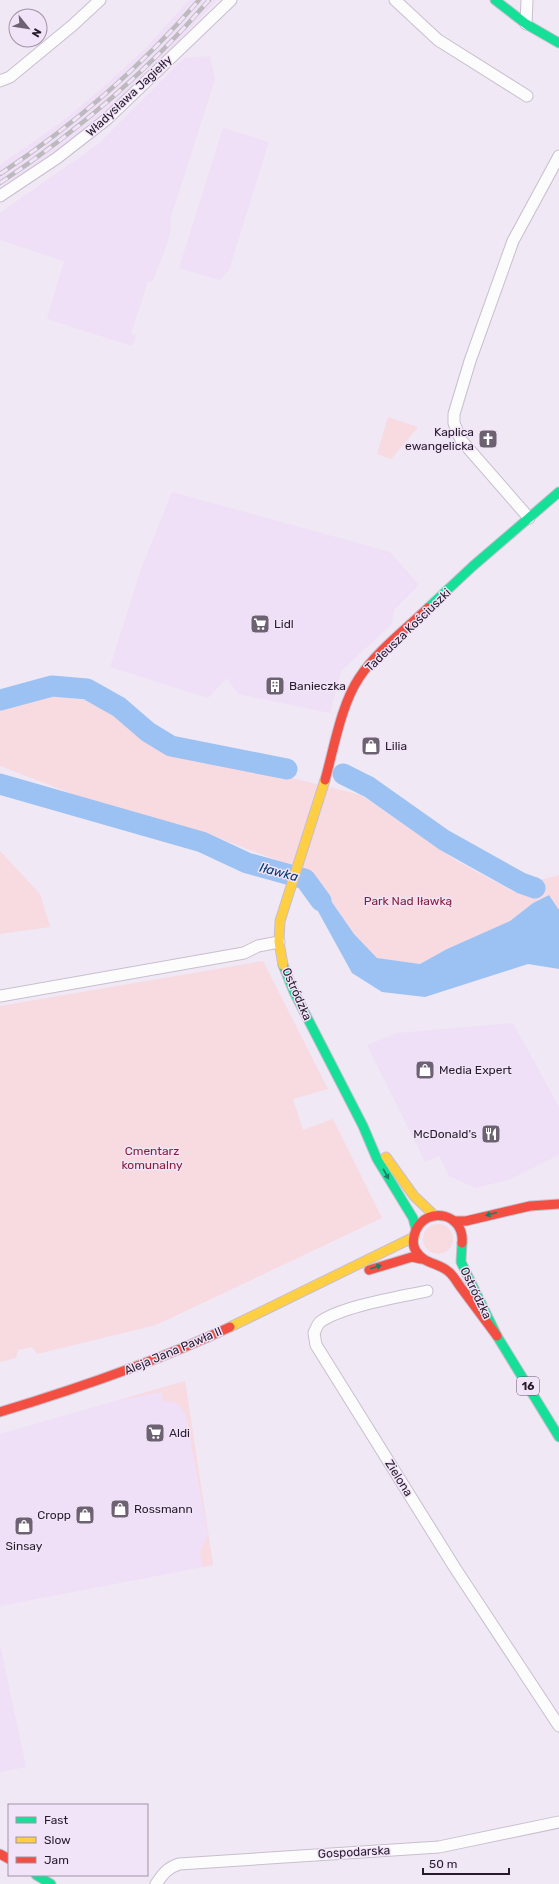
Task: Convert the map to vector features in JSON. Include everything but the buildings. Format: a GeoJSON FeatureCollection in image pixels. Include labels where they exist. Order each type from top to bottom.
{"type":"FeatureCollection","features":[{"type":"Feature","properties":{"kind":"main road"},"geometry":{"type":"LineString","coordinates":[[495,0],[526,24],[559,43]]}},
{"type":"Feature","properties":{"kind":"main road","name":"Tadeusza Kościuszki"},"geometry":{"type":"LineString","coordinates":[[317,808],[349,698],[359,678],[376,658],[473,566],[559,492]]}},
{"type":"Feature","properties":{"kind":"main road","name":"Ostródzka"},"geometry":{"type":"LineString","coordinates":[[317,808],[280,921],[280,942],[283,966],[294,992],[363,1126],[377,1159],[413,1218],[415,1233],[414,1248],[421,1258],[427,1262],[438,1265],[449,1272],[456,1280],[497,1336],[559,1437]]}},
{"type":"Feature","properties":{"kind":"main road","name":"Ostródzka"},"geometry":{"type":"LineString","coordinates":[[363,1126],[424,1209],[434,1215],[441,1215],[454,1221],[466,1239],[460,1253],[461,1262],[497,1336]]}},
{"type":"Feature","properties":{"kind":"main road"},"geometry":{"type":"LineString","coordinates":[[454,1221],[466,1221],[530,1206],[559,1205]]}},
{"type":"Feature","properties":{"kind":"main road"},"geometry":{"type":"LineString","coordinates":[[487,1226],[531,1211],[559,1205]]}},
{"type":"Feature","properties":{"kind":"main road"},"geometry":{"type":"LineString","coordinates":[[415,1233],[423,1220],[434,1215]]}},
{"type":"Feature","properties":{"kind":"main road","name":"Aleja Jana Pawła II"},"geometry":{"type":"LineString","coordinates":[[0,1410],[83,1387],[140,1366],[223,1330],[394,1248],[415,1233]]}},
{"type":"Feature","properties":{"kind":"main road"},"geometry":{"type":"LineString","coordinates":[[438,1265],[450,1262],[460,1253]]}},
{"type":"Feature","properties":{"kind":"main road","name":"Aleja Jana Pawła II"},"geometry":{"type":"LineString","coordinates":[[324,1281],[398,1260],[412,1257],[421,1258]]}},
{"type":"Feature","properties":{"kind":"main road"},"geometry":{"type":"LineString","coordinates":[[38,1876],[51,1884]]}},
{"type":"Feature","properties":{"kind":"street"},"geometry":{"type":"LineString","coordinates":[[0,81],[10,77],[73,25],[100,0]]}},
{"type":"Feature","properties":{"kind":"street","name":"Władysława Jagiełły"},"geometry":{"type":"LineString","coordinates":[[0,196],[57,158],[107,119],[231,0]]}},
{"type":"Feature","properties":{"kind":"street"},"geometry":{"type":"LineString","coordinates":[[395,0],[438,40],[527,96]]}},
{"type":"Feature","properties":{"kind":"street"},"geometry":{"type":"LineString","coordinates":[[526,24],[527,0]]}},
{"type":"Feature","properties":{"kind":"street"},"geometry":{"type":"LineString","coordinates":[[529,518],[461,440],[454,423],[454,414],[470,361],[514,241],[559,156]]}},
{"type":"Feature","properties":{"kind":"street"},"geometry":{"type":"LineString","coordinates":[[0,996],[244,953],[258,946],[280,942]]}},
{"type":"Feature","properties":{"kind":"street","name":"Zielona"},"geometry":{"type":"LineString","coordinates":[[427,1291],[357,1307],[328,1318],[319,1323],[314,1333],[316,1345],[455,1568],[559,1726]]}},
{"type":"Feature","properties":{"kind":"street","name":"Gospodarska"},"geometry":{"type":"LineString","coordinates":[[156,1884],[164,1872],[179,1864],[439,1846],[559,1822]]}},
{"type":"Feature","properties":{"kind":"shaded area"},"geometry":{"type":"Polygon","coordinates":[[[189,0],[217,0],[161,60],[119,100],[74,137],[0,190],[0,165],[63,121],[100,90],[146,48],[189,0]]]}},
{"type":"Feature","properties":{"kind":"shaded area"},"geometry":{"type":"Polygon","coordinates":[[[210,56],[215,79],[170,220],[171,230],[165,250],[152,282],[148,281],[131,333],[136,335],[132,346],[47,319],[64,261],[0,240],[0,213],[97,145],[184,58],[210,56]]]}},
{"type":"Feature","properties":{"kind":"shaded area"},"geometry":{"type":"Polygon","coordinates":[[[223,128],[269,142],[229,270],[220,280],[179,268],[223,128]]]}},
{"type":"Feature","properties":{"kind":"shaded area"},"geometry":{"type":"Polygon","coordinates":[[[172,492],[390,552],[419,585],[394,610],[392,624],[341,671],[330,713],[238,694],[227,678],[208,698],[110,667],[141,569],[172,492]]]}},
{"type":"Feature","properties":{"kind":"shaded area"},"geometry":{"type":"Polygon","coordinates":[[[513,1023],[559,1107],[559,1155],[511,1179],[476,1188],[449,1176],[439,1156],[425,1162],[367,1045],[397,1033],[513,1023]]]}},
{"type":"Feature","properties":{"kind":"shaded area"},"geometry":{"type":"Polygon","coordinates":[[[185,1381],[213,1565],[0,1606],[0,1434],[185,1381]]]}},
{"type":"Feature","properties":{"kind":"shaded area"},"geometry":{"type":"Polygon","coordinates":[[[0,1645],[26,1767],[0,1772],[0,1645]]]}},
{"type":"Feature","properties":{"kind":"green space"},"geometry":{"type":"Polygon","coordinates":[[[388,417],[418,427],[391,459],[377,454],[388,417]]]}},
{"type":"Feature","properties":{"kind":"green space","name":"Park Nad Iławką"},"geometry":{"type":"Polygon","coordinates":[[[48,695],[96,702],[174,751],[361,795],[457,861],[516,893],[544,879],[559,875],[559,910],[549,895],[533,903],[510,921],[447,949],[420,964],[377,958],[354,934],[320,885],[308,872],[219,838],[122,813],[0,766],[0,705],[8,705],[48,695]]]}},
{"type":"Feature","properties":{"kind":"green space"},"geometry":{"type":"Polygon","coordinates":[[[0,851],[40,894],[50,927],[0,934],[0,851]]]}},
{"type":"Feature","properties":{"kind":"green space","name":"Cmentarz komunalny"},"geometry":{"type":"Polygon","coordinates":[[[263,961],[328,1089],[293,1099],[303,1130],[333,1119],[382,1218],[156,1325],[37,1354],[32,1347],[18,1350],[16,1358],[0,1362],[0,1006],[263,961]]]}},
{"type":"Feature","properties":{"kind":"green space"},"geometry":{"type":"Polygon","coordinates":[[[438,1224],[449,1228],[453,1239],[449,1250],[438,1254],[427,1250],[423,1239],[427,1228],[438,1224]]]}},
{"type":"Feature","properties":{"kind":"green space"},"geometry":{"type":"Polygon","coordinates":[[[185,1381],[213,1565],[203,1567],[200,1553],[208,1534],[186,1416],[178,1404],[171,1401],[163,1401],[162,1392],[120,1400],[185,1381]]]}},
{"type":"Feature","properties":{"kind":"water"},"geometry":{"type":"Polygon","coordinates":[[[308,872],[320,885],[354,934],[377,958],[420,964],[447,949],[510,921],[533,903],[549,895],[559,910],[559,969],[528,964],[425,997],[382,992],[352,973],[303,884],[308,872]]]}},
{"type":"Feature","properties":{"kind":"waterway","name":"Iławka"},"geometry":{"type":"LineString","coordinates":[[0,700],[52,686],[87,689],[119,707],[148,732],[171,746],[287,769]]}},
{"type":"Feature","properties":{"kind":"waterway","name":"Iławka"},"geometry":{"type":"LineString","coordinates":[[343,774],[369,787],[444,840],[521,883],[535,888]]}},
{"type":"Feature","properties":{"kind":"waterway","name":"Iławka"},"geometry":{"type":"LineString","coordinates":[[0,784],[202,842],[247,863],[305,879],[321,901]]}},
{"type":"Feature","properties":{"kind":"railway"},"geometry":{"type":"LineString","coordinates":[[0,174],[54,136],[106,94],[154,49],[199,0]]}},
{"type":"Feature","properties":{"kind":"railway"},"geometry":{"type":"LineString","coordinates":[[0,183],[57,142],[111,99],[162,51],[209,0]]}},
{"type":"Feature","properties":{"kind":"traffic: fast"},"geometry":{"type":"LineString","coordinates":[[495,0],[526,24],[559,43]]}},
{"type":"Feature","properties":{"kind":"traffic: fast"},"geometry":{"type":"LineString","coordinates":[[428,608],[473,566],[559,492]]}},
{"type":"Feature","properties":{"kind":"traffic: fast"},"geometry":{"type":"LineString","coordinates":[[283,965],[294,992],[363,1126],[377,1159],[413,1218],[416,1229]]}},
{"type":"Feature","properties":{"kind":"traffic: fast"},"geometry":{"type":"LineString","coordinates":[[462,1243],[461,1262],[497,1336],[559,1437]]}},
{"type":"Feature","properties":{"kind":"traffic: fast"},"geometry":{"type":"LineString","coordinates":[[38,1876],[51,1884]]}},
{"type":"Feature","properties":{"kind":"traffic: slow"},"geometry":{"type":"LineString","coordinates":[[283,965],[279,942],[280,921],[325,780]]}},
{"type":"Feature","properties":{"kind":"traffic: slow"},"geometry":{"type":"LineString","coordinates":[[386,1157],[414,1196],[434,1215]]}},
{"type":"Feature","properties":{"kind":"traffic: slow"},"geometry":{"type":"LineString","coordinates":[[230,1327],[414,1237]]}},
{"type":"Feature","properties":{"kind":"traffic: jam"},"geometry":{"type":"LineString","coordinates":[[325,780],[347,701],[359,678],[374,659],[428,608]]}},
{"type":"Feature","properties":{"kind":"traffic: jam"},"geometry":{"type":"LineString","coordinates":[[454,1221],[466,1221],[530,1206],[559,1204]]}},
{"type":"Feature","properties":{"kind":"traffic: jam"},"geometry":{"type":"LineString","coordinates":[[462,1243],[458,1225],[445,1216],[437,1215],[429,1217],[422,1222],[416,1230],[413,1241],[416,1251],[423,1259],[440,1266],[453,1276],[497,1336]]}},
{"type":"Feature","properties":{"kind":"traffic: jam"},"geometry":{"type":"LineString","coordinates":[[369,1270],[412,1257],[421,1259]]}},
{"type":"Feature","properties":{"kind":"traffic: jam"},"geometry":{"type":"LineString","coordinates":[[0,1412],[117,1374],[174,1352],[230,1327]]}},
{"type":"Feature","properties":{"kind":"traffic: jam"},"geometry":{"type":"LineString","coordinates":[[0,1854],[8,1858]]}},
{"type":"Feature","properties":{"kind":"place","name":"Kaplica ewangelicka"},"geometry":{"type":"Point","coordinates":[488,439]}},
{"type":"Feature","properties":{"kind":"place","name":"Lidl"},"geometry":{"type":"Point","coordinates":[260,624]}},
{"type":"Feature","properties":{"kind":"place","name":"Banieczka"},"geometry":{"type":"Point","coordinates":[275,686]}},
{"type":"Feature","properties":{"kind":"place","name":"Lilia"},"geometry":{"type":"Point","coordinates":[371,746]}},
{"type":"Feature","properties":{"kind":"place","name":"Media Expert"},"geometry":{"type":"Point","coordinates":[425,1070]}},
{"type":"Feature","properties":{"kind":"place","name":"McDonald's"},"geometry":{"type":"Point","coordinates":[491,1134]}},
{"type":"Feature","properties":{"kind":"place","name":"Aldi"},"geometry":{"type":"Point","coordinates":[155,1433]}},
{"type":"Feature","properties":{"kind":"place","name":"Rossmann"},"geometry":{"type":"Point","coordinates":[120,1509]}},
{"type":"Feature","properties":{"kind":"place","name":"Cropp"},"geometry":{"type":"Point","coordinates":[85,1515]}},
{"type":"Feature","properties":{"kind":"place","name":"Sinsay"},"geometry":{"type":"Point","coordinates":[24,1526]}}]}
